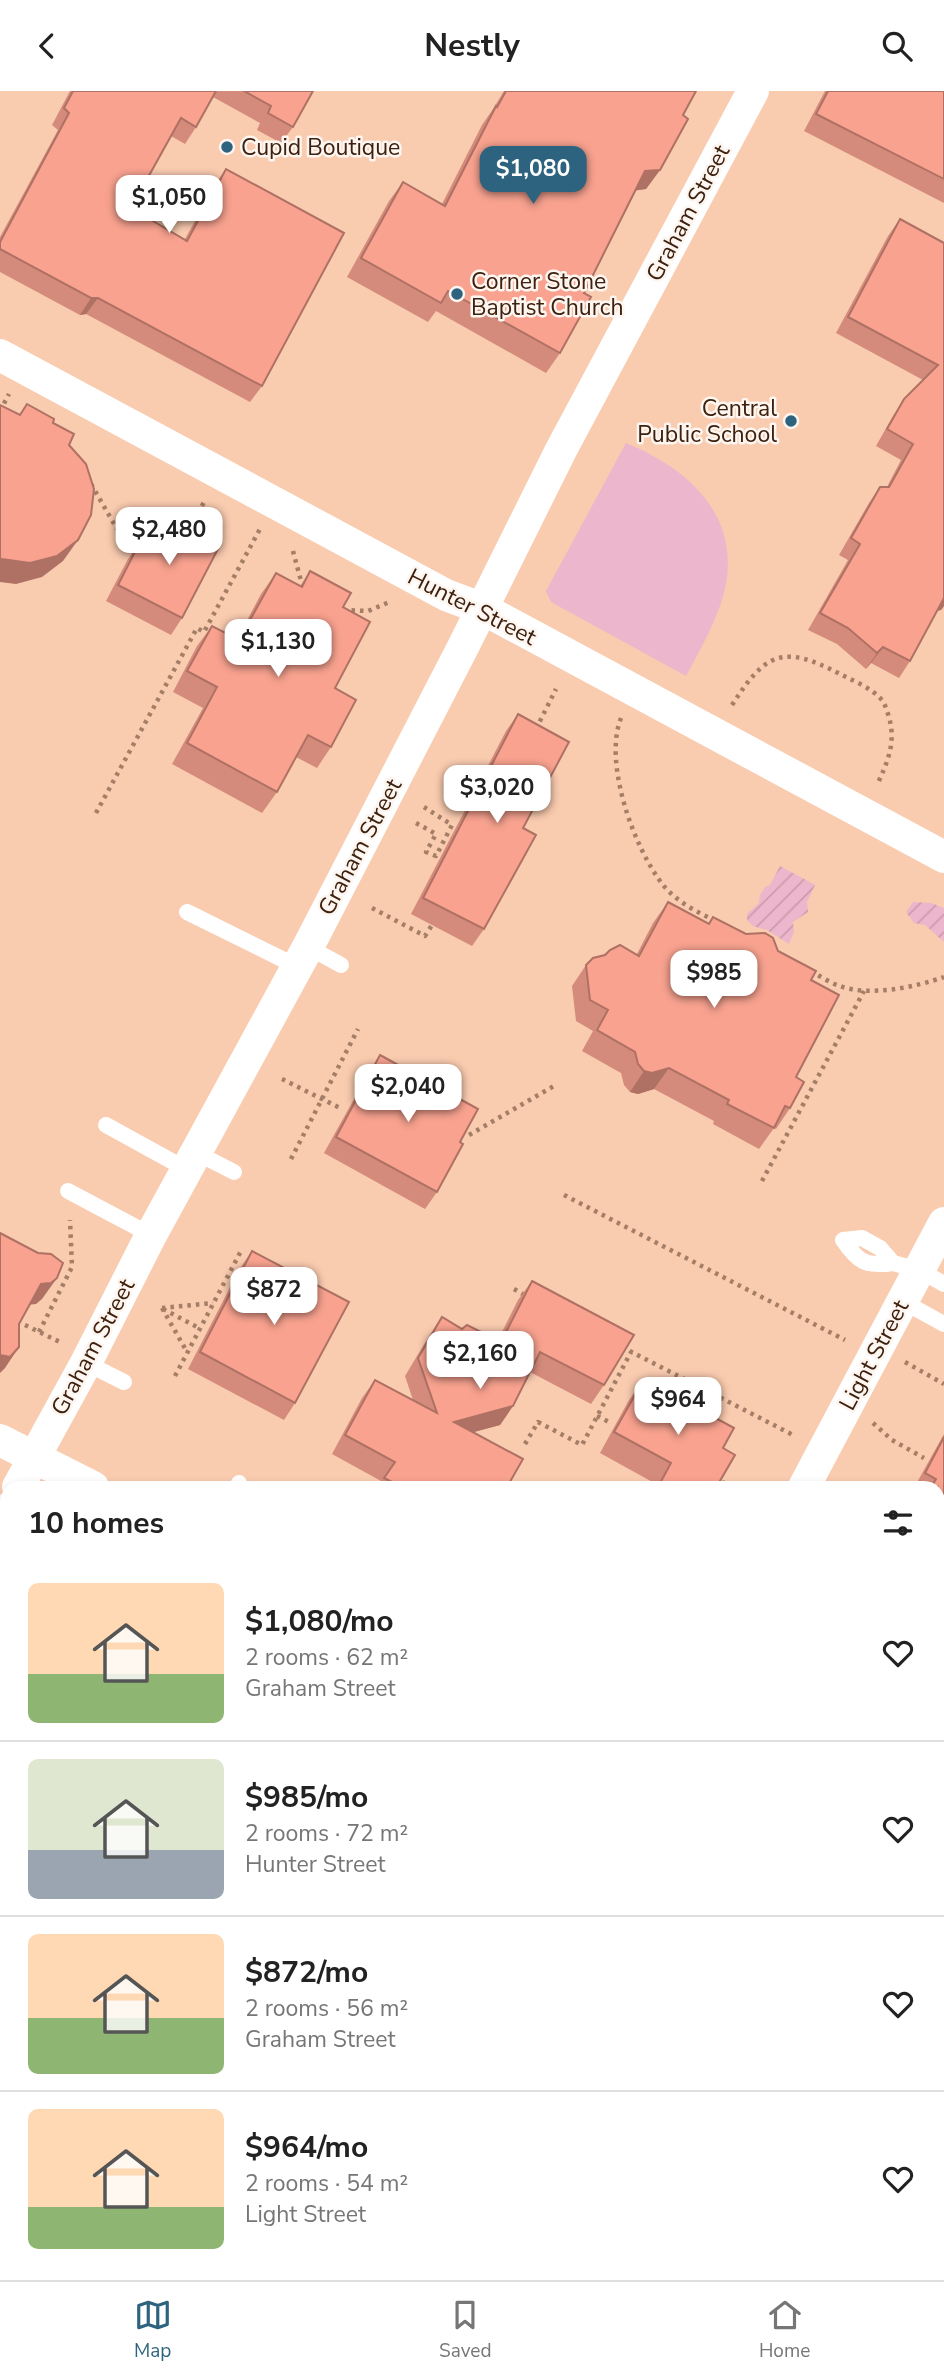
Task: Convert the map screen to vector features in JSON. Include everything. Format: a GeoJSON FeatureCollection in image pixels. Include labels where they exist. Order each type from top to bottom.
{"type":"FeatureCollection","features":[{"type":"Feature","properties":{"kind":"street","name":"Graham Street"},"geometry":{"type":"LineString","coordinates":[[21,1481],[34,1457],[75,1354],[151,1235],[302,956],[483,610],[561,450],[753,91]]}},
{"type":"Feature","properties":{"kind":"street","name":"Hunter Street"},"geometry":{"type":"LineString","coordinates":[[0,355],[164,450],[446,595],[483,610],[944,857]]}},
{"type":"Feature","properties":{"kind":"street","name":"Light Street"},"geometry":{"type":"LineString","coordinates":[[807,1481],[944,1223]]}},
{"type":"Feature","properties":{"kind":"street"},"geometry":{"type":"LineString","coordinates":[[0,1440],[81,1481]]}},
{"type":"Feature","properties":{"kind":"lane"},"geometry":{"type":"LineString","coordinates":[[187,912],[302,956],[341,965]]}},
{"type":"Feature","properties":{"kind":"lane"},"geometry":{"type":"LineString","coordinates":[[106,1125],[191,1161],[234,1172]]}},
{"type":"Feature","properties":{"kind":"lane"},"geometry":{"type":"LineString","coordinates":[[68,1191],[151,1235]]}},
{"type":"Feature","properties":{"kind":"lane"},"geometry":{"type":"LineString","coordinates":[[902,1301],[944,1324]]}},
{"type":"Feature","properties":{"kind":"lane"},"geometry":{"type":"LineString","coordinates":[[75,1354],[124,1382]]}},
{"type":"Feature","properties":{"kind":"path"},"geometry":{"type":"LineString","coordinates":[[0,411],[12,387]]}},
{"type":"Feature","properties":{"kind":"path"},"geometry":{"type":"LineString","coordinates":[[85,473],[117,529]]}},
{"type":"Feature","properties":{"kind":"path"},"geometry":{"type":"LineString","coordinates":[[184,541],[208,493]]}},
{"type":"Feature","properties":{"kind":"path"},"geometry":{"type":"LineString","coordinates":[[96,813],[197,628],[204,632],[264,522]]}},
{"type":"Feature","properties":{"kind":"path"},"geometry":{"type":"LineString","coordinates":[[292,548],[301,581],[313,593]]}},
{"type":"Feature","properties":{"kind":"path"},"geometry":{"type":"LineString","coordinates":[[334,605],[341,609],[368,611],[392,601]]}},
{"type":"Feature","properties":{"kind":"path"},"geometry":{"type":"LineString","coordinates":[[729,709],[758,668],[793,655],[813,660],[857,683],[883,701],[893,730],[893,743],[876,787]]}},
{"type":"Feature","properties":{"kind":"path"},"geometry":{"type":"LineString","coordinates":[[531,740],[556,689]]}},
{"type":"Feature","properties":{"kind":"path"},"geometry":{"type":"LineString","coordinates":[[632,691],[616,731],[616,753],[636,839],[664,887],[688,907],[725,926]]}},
{"type":"Feature","properties":{"kind":"path"},"geometry":{"type":"LineString","coordinates":[[416,823],[436,834],[426,852],[436,856],[453,825],[424,807]]}},
{"type":"Feature","properties":{"kind":"path"},"geometry":{"type":"LineString","coordinates":[[372,908],[425,936],[432,925]]}},
{"type":"Feature","properties":{"kind":"path"},"geometry":{"type":"LineString","coordinates":[[710,929],[714,921]]}},
{"type":"Feature","properties":{"kind":"path"},"geometry":{"type":"LineString","coordinates":[[803,967],[841,987],[864,991],[906,987],[944,977]]}},
{"type":"Feature","properties":{"kind":"path"},"geometry":{"type":"LineString","coordinates":[[762,1181],[864,991]]}},
{"type":"Feature","properties":{"kind":"path"},"geometry":{"type":"LineString","coordinates":[[291,1159],[358,1029]]}},
{"type":"Feature","properties":{"kind":"path"},"geometry":{"type":"LineString","coordinates":[[282,1079],[342,1109]]}},
{"type":"Feature","properties":{"kind":"path"},"geometry":{"type":"LineString","coordinates":[[469,1135],[554,1086]]}},
{"type":"Feature","properties":{"kind":"path"},"geometry":{"type":"LineString","coordinates":[[39,1332],[72,1266],[68,1191]]}},
{"type":"Feature","properties":{"kind":"path"},"geometry":{"type":"LineString","coordinates":[[564,1195],[855,1346]]}},
{"type":"Feature","properties":{"kind":"path"},"geometry":{"type":"LineString","coordinates":[[175,1376],[241,1251]]}},
{"type":"Feature","properties":{"kind":"path"},"geometry":{"type":"LineString","coordinates":[[514,1289],[537,1302]]}},
{"type":"Feature","properties":{"kind":"path"},"geometry":{"type":"LineString","coordinates":[[162,1308],[213,1303]]}},
{"type":"Feature","properties":{"kind":"path"},"geometry":{"type":"LineString","coordinates":[[162,1308],[199,1328]]}},
{"type":"Feature","properties":{"kind":"path"},"geometry":{"type":"LineString","coordinates":[[162,1308],[187,1352]]}},
{"type":"Feature","properties":{"kind":"path"},"geometry":{"type":"LineString","coordinates":[[25,1325],[75,1354]]}},
{"type":"Feature","properties":{"kind":"path"},"geometry":{"type":"LineString","coordinates":[[620,1345],[805,1441]]}},
{"type":"Feature","properties":{"kind":"path"},"geometry":{"type":"LineString","coordinates":[[525,1444],[538,1422],[582,1444],[631,1352]]}},
{"type":"Feature","properties":{"kind":"path"},"geometry":{"type":"LineString","coordinates":[[903,1361],[944,1384]]}},
{"type":"Feature","properties":{"kind":"path"},"geometry":{"type":"LineString","coordinates":[[597,1416],[611,1423]]}},
{"type":"Feature","properties":{"kind":"path"},"geometry":{"type":"LineString","coordinates":[[871,1421],[891,1440],[924,1458]]}},
{"type":"Feature","properties":{"kind":"green space"},"geometry":{"type":"Polygon","coordinates":[[[626,443],[674,469],[693,485],[709,504],[721,525],[727,549],[727,575],[721,603],[686,676],[551,602],[546,591],[626,443]]]}},
{"type":"Feature","properties":{"kind":"green space"},"geometry":{"type":"Polygon","coordinates":[[[780,866],[815,885],[807,902],[808,912],[793,922],[794,932],[789,944],[767,930],[753,926],[747,920],[747,914],[759,903],[760,895],[765,887],[770,885],[780,866]]]}},
{"type":"Feature","properties":{"kind":"green space"},"geometry":{"type":"Polygon","coordinates":[[[913,902],[931,903],[944,908],[944,942],[925,925],[914,923],[906,912],[913,902]]]}},
{"type":"Feature","properties":{"kind":"building"},"geometry":{"type":"Polygon","coordinates":[[[73,91],[216,91],[196,127],[181,118],[131,208],[187,241],[226,169],[344,233],[262,386],[0,249],[0,242],[69,113],[64,108],[73,91]]]}},
{"type":"Feature","properties":{"kind":"building"},"geometry":{"type":"Polygon","coordinates":[[[244,91],[313,91],[293,127],[268,113],[271,106],[244,91]]]}},
{"type":"Feature","properties":{"kind":"building"},"geometry":{"type":"Polygon","coordinates":[[[506,91],[696,91],[683,115],[688,119],[660,170],[645,171],[584,293],[591,297],[560,353],[448,291],[441,303],[361,258],[403,182],[445,206],[506,91]]]}},
{"type":"Feature","properties":{"kind":"building"},"geometry":{"type":"Polygon","coordinates":[[[828,91],[944,91],[944,179],[816,114],[828,91]]]}},
{"type":"Feature","properties":{"kind":"building"},"geometry":{"type":"Polygon","coordinates":[[[900,219],[944,243],[944,598],[910,661],[883,647],[877,653],[848,628],[820,613],[860,544],[851,538],[880,487],[889,487],[913,444],[887,429],[904,399],[938,365],[848,317],[900,219]]]}},
{"type":"Feature","properties":{"kind":"building"},"geometry":{"type":"Polygon","coordinates":[[[27,404],[74,434],[69,445],[86,464],[94,489],[91,515],[78,540],[57,556],[30,563],[2,559],[0,562],[0,405],[20,415],[27,404]]]}},
{"type":"Feature","properties":{"kind":"building"},"geometry":{"type":"Polygon","coordinates":[[[162,516],[219,547],[182,618],[118,585],[140,542],[146,546],[162,516]]]}},
{"type":"Feature","properties":{"kind":"building"},"geometry":{"type":"Polygon","coordinates":[[[310,571],[351,593],[343,607],[370,622],[335,688],[356,700],[331,747],[308,735],[277,792],[187,743],[217,687],[187,671],[212,626],[239,640],[276,573],[302,587],[310,571]]]}},
{"type":"Feature","properties":{"kind":"building"},"geometry":{"type":"Polygon","coordinates":[[[518,714],[569,742],[523,828],[536,835],[484,929],[423,898],[518,714]]]}},
{"type":"Feature","properties":{"kind":"building"},"geometry":{"type":"Polygon","coordinates":[[[668,902],[709,924],[713,917],[746,934],[765,933],[773,938],[778,951],[816,971],[811,980],[839,995],[796,1077],[804,1082],[790,1108],[785,1106],[774,1128],[727,1104],[729,1100],[669,1068],[652,1073],[644,1071],[638,1064],[635,1052],[597,1030],[608,1010],[590,1000],[586,965],[593,958],[605,955],[620,945],[639,956],[668,902]]]}},
{"type":"Feature","properties":{"kind":"building"},"geometry":{"type":"Polygon","coordinates":[[[380,1055],[478,1109],[437,1192],[336,1137],[380,1055]]]}},
{"type":"Feature","properties":{"kind":"building"},"geometry":{"type":"Polygon","coordinates":[[[0,1233],[38,1253],[51,1254],[63,1263],[57,1278],[51,1283],[41,1284],[19,1324],[19,1347],[10,1357],[0,1355],[0,1233]]]}},
{"type":"Feature","properties":{"kind":"building"},"geometry":{"type":"Polygon","coordinates":[[[252,1251],[349,1302],[295,1403],[200,1352],[252,1251]]]}},
{"type":"Feature","properties":{"kind":"building"},"geometry":{"type":"Polygon","coordinates":[[[532,1281],[634,1335],[604,1385],[540,1352],[513,1406],[454,1422],[523,1459],[510,1481],[390,1481],[384,1478],[395,1462],[345,1435],[375,1380],[437,1413],[418,1358],[442,1317],[462,1329],[467,1325],[501,1342],[532,1281]]]}},
{"type":"Feature","properties":{"kind":"building"},"geometry":{"type":"Polygon","coordinates":[[[644,1379],[734,1428],[723,1448],[735,1455],[720,1481],[661,1481],[671,1463],[614,1432],[644,1379]]]}},
{"type":"Feature","properties":{"kind":"building"},"geometry":{"type":"Polygon","coordinates":[[[944,1437],[944,1481],[935,1481],[936,1479],[925,1473],[944,1437]]]}},
{"type":"Feature","properties":{"kind":"place","name":"Cupid Boutique"},"geometry":{"type":"Point","coordinates":[227,147]}},
{"type":"Feature","properties":{"kind":"place","name":"Corner Stone Baptist Church"},"geometry":{"type":"Point","coordinates":[457,294]}},
{"type":"Feature","properties":{"kind":"place","name":"Central Public School"},"geometry":{"type":"Point","coordinates":[791,421]}}]}
